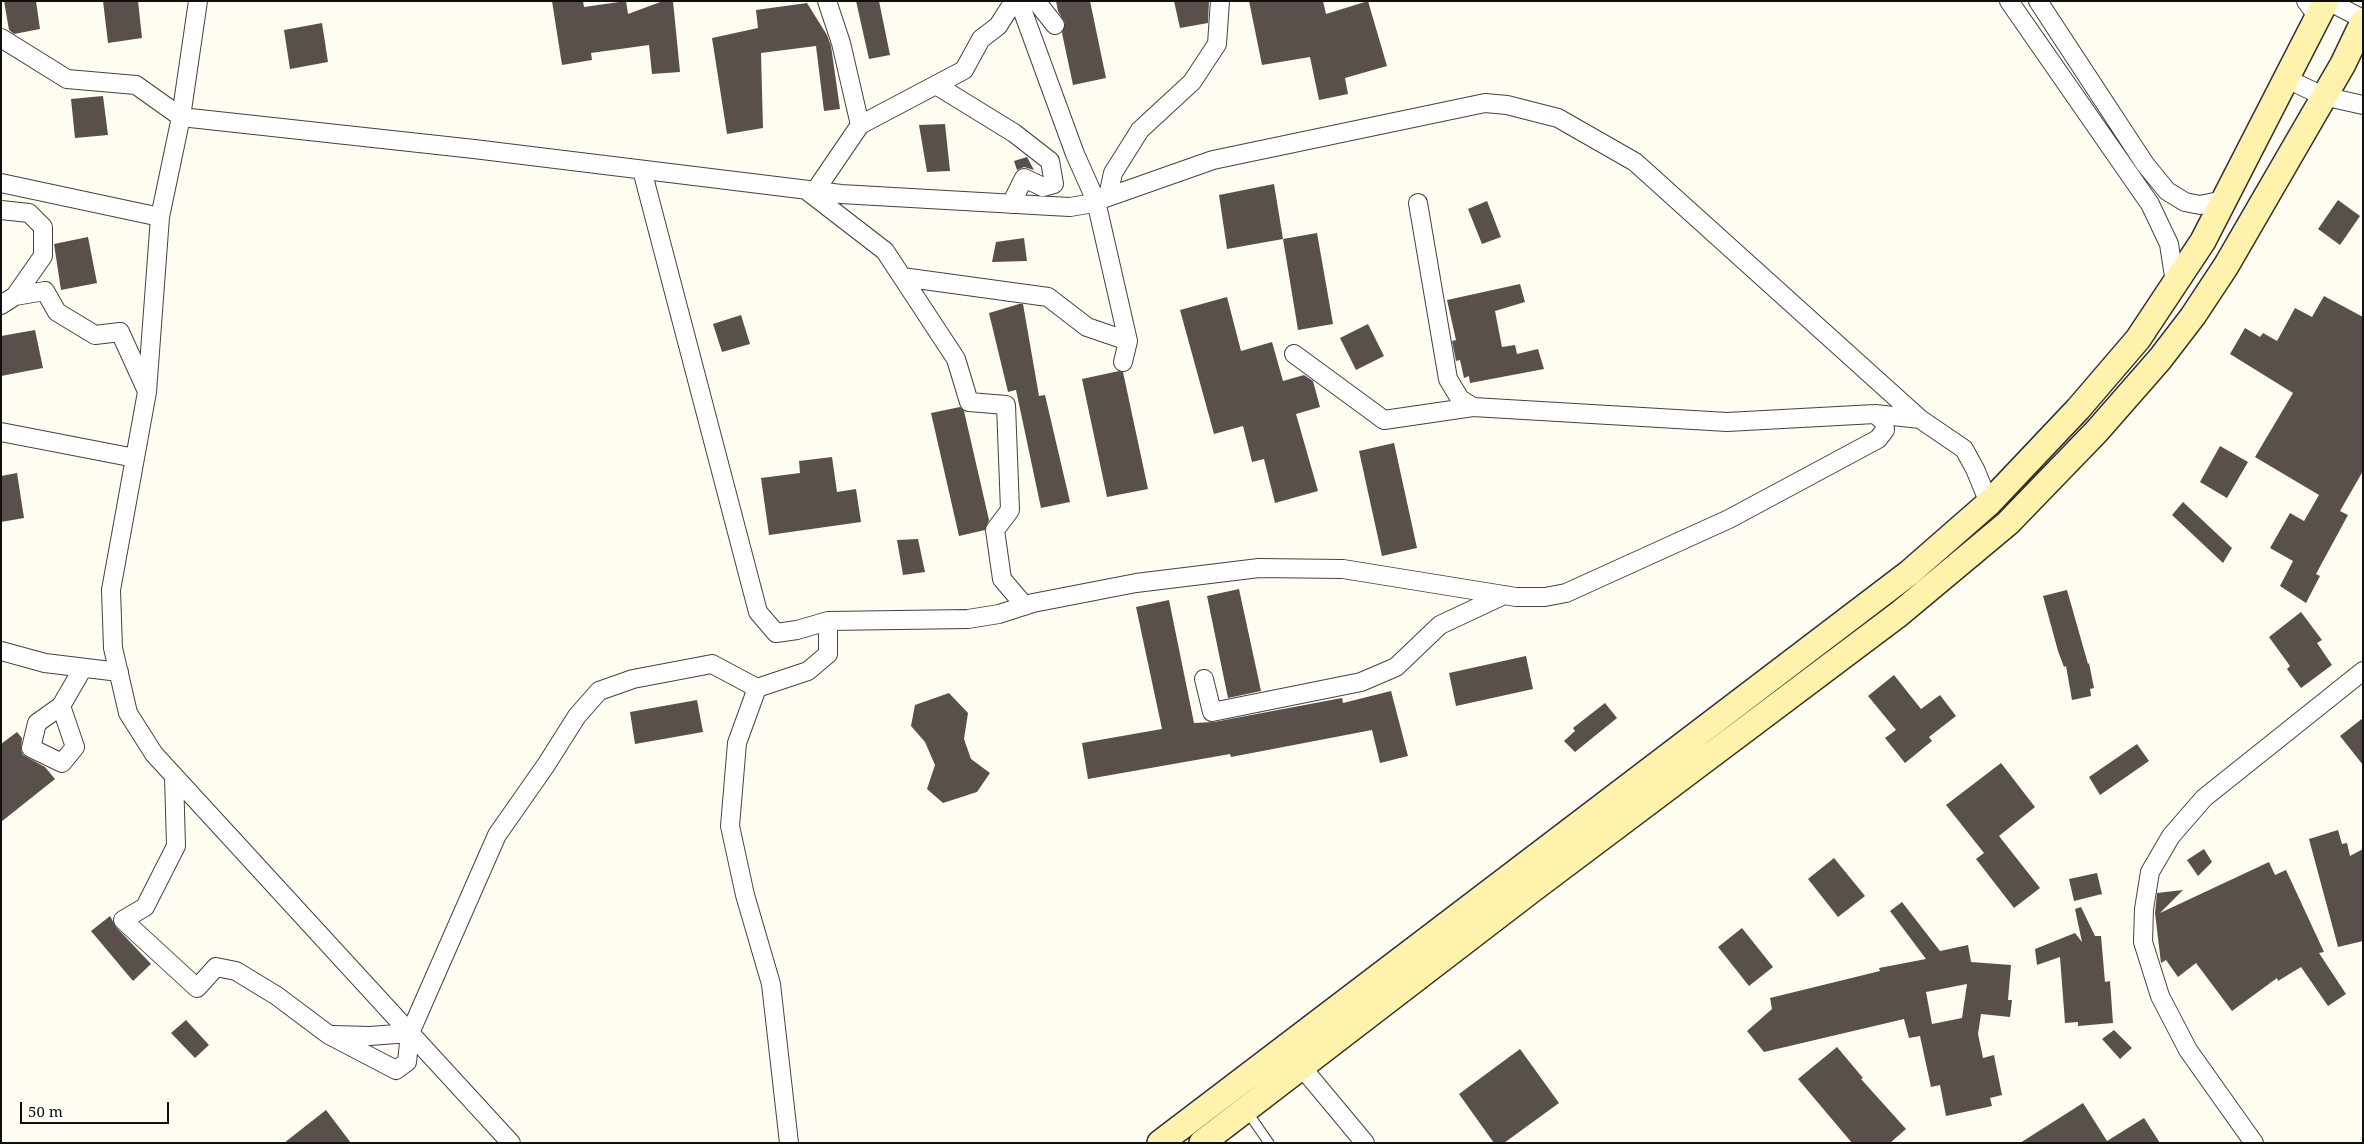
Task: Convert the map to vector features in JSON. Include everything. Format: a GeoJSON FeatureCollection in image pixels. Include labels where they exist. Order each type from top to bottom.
{"type":"FeatureCollection","features":[{"type":"Feature","properties":{"kind":"main road"},"geometry":{"type":"LineString","coordinates":[[1160,1143],[1910,573],[1989,503],[2078,410],[2138,339],[2203,241],[2287,79],[2320,5]]}},
{"type":"Feature","properties":{"kind":"main road"},"geometry":{"type":"LineString","coordinates":[[1202,1143],[1533,889],[1899,614],[2008,523],[2098,431],[2160,359],[2193,316],[2226,266],[2343,64],[2363,21]]}},
{"type":"Feature","properties":{"kind":"street"},"geometry":{"type":"LineString","coordinates":[[198,1],[180,117],[160,217],[147,392],[111,590],[113,648],[128,713],[154,754],[511,1143]]}},
{"type":"Feature","properties":{"kind":"street"},"geometry":{"type":"LineString","coordinates":[[827,1],[841,43],[860,125]]}},
{"type":"Feature","properties":{"kind":"street"},"geometry":{"type":"LineString","coordinates":[[811,190],[860,125],[964,70],[981,39],[998,26],[1014,1]]}},
{"type":"Feature","properties":{"kind":"street"},"geometry":{"type":"LineString","coordinates":[[1019,1],[1075,154],[1102,198],[1128,341],[1123,362]]}},
{"type":"Feature","properties":{"kind":"street"},"geometry":{"type":"LineString","coordinates":[[1036,1],[1055,25]]}},
{"type":"Feature","properties":{"kind":"street"},"geometry":{"type":"LineString","coordinates":[[1102,198],[1113,173],[1140,130],[1192,82],[1216,44],[1220,1]]}},
{"type":"Feature","properties":{"kind":"street"},"geometry":{"type":"LineString","coordinates":[[2009,1],[2150,204],[2169,244],[2175,283]]}},
{"type":"Feature","properties":{"kind":"street"},"geometry":{"type":"LineString","coordinates":[[2038,1],[2146,164],[2166,191],[2185,202],[2200,205],[2224,200]]}},
{"type":"Feature","properties":{"kind":"street"},"geometry":{"type":"LineString","coordinates":[[2320,5],[2363,21]]}},
{"type":"Feature","properties":{"kind":"street"},"geometry":{"type":"LineString","coordinates":[[1,38],[66,79],[136,85],[180,117],[841,194],[1070,207],[1213,160],[1485,103],[1507,105],[1558,118],[1635,162],[1920,419],[1964,449],[1975,469],[1989,503]]}},
{"type":"Feature","properties":{"kind":"street"},"geometry":{"type":"LineString","coordinates":[[2287,79],[2323,96],[2363,105]]}},
{"type":"Feature","properties":{"kind":"street"},"geometry":{"type":"LineString","coordinates":[[936,85],[1007,128],[1050,161],[1054,184],[1043,187],[1024,178],[1011,204]]}},
{"type":"Feature","properties":{"kind":"street"},"geometry":{"type":"LineString","coordinates":[[642,170],[758,612],[776,633],[797,630],[828,621],[968,619],[1136,584],[1259,568],[1343,569],[1504,595],[1545,597],[1566,593],[1729,519],[1878,439],[1885,430],[1884,422],[1876,414]]}},
{"type":"Feature","properties":{"kind":"street"},"geometry":{"type":"LineString","coordinates":[[1,183],[160,217]]}},
{"type":"Feature","properties":{"kind":"street"},"geometry":{"type":"LineString","coordinates":[[811,190],[885,251],[956,359],[969,402],[1006,405],[1010,510],[996,530],[1002,579],[1025,606]]}},
{"type":"Feature","properties":{"kind":"street"},"geometry":{"type":"LineString","coordinates":[[1418,203],[1448,379],[1460,399],[1473,406]]}},
{"type":"Feature","properties":{"kind":"street"},"geometry":{"type":"LineString","coordinates":[[1,210],[30,213],[43,227],[43,256],[8,301]]}},
{"type":"Feature","properties":{"kind":"street"},"geometry":{"type":"LineString","coordinates":[[902,277],[1048,296],[1086,327],[1128,341]]}},
{"type":"Feature","properties":{"kind":"street"},"geometry":{"type":"LineString","coordinates":[[8,301],[45,291],[57,312],[95,335],[120,332],[147,392]]}},
{"type":"Feature","properties":{"kind":"street"},"geometry":{"type":"LineString","coordinates":[[1294,354],[1384,420],[1473,406],[1727,422],[1876,414],[1920,419]]}},
{"type":"Feature","properties":{"kind":"street"},"geometry":{"type":"LineString","coordinates":[[1,432],[135,458]]}},
{"type":"Feature","properties":{"kind":"street"},"geometry":{"type":"LineString","coordinates":[[1204,679],[1212,712],[1361,682],[1396,667],[1440,625],[1504,595]]}},
{"type":"Feature","properties":{"kind":"street"},"geometry":{"type":"LineString","coordinates":[[174,776],[176,846],[145,907],[123,920],[197,988],[216,968],[236,971],[277,996],[329,1035],[396,1070],[407,1062],[410,1032],[497,835],[546,765],[577,716],[599,691],[634,679],[712,664],[757,688],[808,672],[828,654],[828,621]]}},
{"type":"Feature","properties":{"kind":"street"},"geometry":{"type":"LineString","coordinates":[[1,651],[45,663],[119,672]]}},
{"type":"Feature","properties":{"kind":"street"},"geometry":{"type":"LineString","coordinates":[[61,706],[83,668]]}},
{"type":"Feature","properties":{"kind":"street"},"geometry":{"type":"LineString","coordinates":[[2254,1143],[2188,1050],[2160,996],[2143,942],[2144,909],[2150,872],[2171,836],[2204,798],[2363,670]]}},
{"type":"Feature","properties":{"kind":"street"},"geometry":{"type":"LineString","coordinates":[[757,688],[737,743],[730,826],[744,895],[772,984],[789,1143]]}},
{"type":"Feature","properties":{"kind":"street"},"geometry":{"type":"LineString","coordinates":[[329,1035],[370,1036],[410,1032]]}},
{"type":"Feature","properties":{"kind":"street"},"geometry":{"type":"LineString","coordinates":[[1285,1047],[1365,1143]]}},
{"type":"Feature","properties":{"kind":"lane"},"geometry":{"type":"LineString","coordinates":[[1246,1110],[1269,1143]]}},
{"type":"Feature","properties":{"kind":"building"},"geometry":{"type":"Polygon","coordinates":[[[4,1],[36,1],[40,29],[14,34],[9,30],[4,1]]]}},
{"type":"Feature","properties":{"kind":"building"},"geometry":{"type":"Polygon","coordinates":[[[103,1],[138,1],[142,38],[108,43],[103,1]]]}},
{"type":"Feature","properties":{"kind":"building"},"geometry":{"type":"Polygon","coordinates":[[[552,1],[583,1],[584,7],[626,1],[628,14],[663,1],[673,1],[680,72],[652,74],[649,45],[591,53],[592,60],[562,65],[552,1]]]}},
{"type":"Feature","properties":{"kind":"building"},"geometry":{"type":"Polygon","coordinates":[[[856,1],[879,1],[890,55],[869,59],[856,1]]]}},
{"type":"Feature","properties":{"kind":"building"},"geometry":{"type":"Polygon","coordinates":[[[1056,1],[1090,1],[1106,78],[1073,85],[1062,33],[1065,23],[1058,11],[1056,1]]]}},
{"type":"Feature","properties":{"kind":"building"},"geometry":{"type":"Polygon","coordinates":[[[1174,1],[1209,1],[1208,23],[1180,28],[1174,1]]]}},
{"type":"Feature","properties":{"kind":"building"},"geometry":{"type":"Polygon","coordinates":[[[1249,1],[1323,1],[1326,14],[1368,1],[1387,66],[1345,78],[1348,94],[1319,100],[1310,57],[1262,65],[1249,1]]]}},
{"type":"Feature","properties":{"kind":"building"},"geometry":{"type":"Polygon","coordinates":[[[807,3],[827,35],[831,46],[840,109],[824,111],[816,46],[761,53],[763,128],[727,134],[712,38],[758,28],[756,10],[807,3]]]}},
{"type":"Feature","properties":{"kind":"building"},"geometry":{"type":"Polygon","coordinates":[[[322,23],[328,62],[290,69],[284,30],[322,23]]]}},
{"type":"Feature","properties":{"kind":"building"},"geometry":{"type":"Polygon","coordinates":[[[103,96],[108,135],[75,138],[71,99],[103,96]]]}},
{"type":"Feature","properties":{"kind":"building"},"geometry":{"type":"Polygon","coordinates":[[[945,124],[950,171],[927,172],[919,125],[945,124]]]}},
{"type":"Feature","properties":{"kind":"building"},"geometry":{"type":"Polygon","coordinates":[[[1027,157],[1034,170],[1024,167],[1017,170],[1014,161],[1027,157]]]}},
{"type":"Feature","properties":{"kind":"building"},"geometry":{"type":"Polygon","coordinates":[[[1274,184],[1283,239],[1227,249],[1219,195],[1274,184]]]}},
{"type":"Feature","properties":{"kind":"building"},"geometry":{"type":"Polygon","coordinates":[[[2338,200],[2360,216],[2340,245],[2318,229],[2338,200]]]}},
{"type":"Feature","properties":{"kind":"building"},"geometry":{"type":"Polygon","coordinates":[[[1487,201],[1501,237],[1482,244],[1468,209],[1487,201]]]}},
{"type":"Feature","properties":{"kind":"building"},"geometry":{"type":"Polygon","coordinates":[[[1317,233],[1333,324],[1298,330],[1283,239],[1317,233]]]}},
{"type":"Feature","properties":{"kind":"building"},"geometry":{"type":"Polygon","coordinates":[[[88,237],[97,283],[61,290],[54,244],[88,237]]]}},
{"type":"Feature","properties":{"kind":"building"},"geometry":{"type":"Polygon","coordinates":[[[1024,238],[1027,261],[992,262],[996,242],[1024,238]]]}},
{"type":"Feature","properties":{"kind":"building"},"geometry":{"type":"Polygon","coordinates":[[[1520,284],[1525,302],[1495,311],[1502,347],[1515,345],[1517,354],[1538,349],[1544,369],[1470,383],[1469,376],[1464,378],[1460,360],[1456,361],[1452,341],[1456,340],[1447,300],[1520,284]]]}},
{"type":"Feature","properties":{"kind":"building"},"geometry":{"type":"Polygon","coordinates":[[[2324,296],[2363,317],[2363,471],[2340,511],[2348,515],[2316,574],[2320,576],[2306,603],[2280,586],[2293,561],[2270,548],[2290,513],[2304,521],[2319,495],[2255,457],[2293,393],[2230,354],[2245,328],[2260,337],[2263,333],[2277,341],[2295,308],[2312,317],[2324,296]]]}},
{"type":"Feature","properties":{"kind":"building"},"geometry":{"type":"Polygon","coordinates":[[[1227,297],[1241,351],[1272,342],[1283,381],[1304,375],[1313,381],[1320,407],[1296,414],[1318,491],[1275,503],[1264,459],[1252,462],[1243,426],[1214,434],[1180,310],[1227,297]]]}},
{"type":"Feature","properties":{"kind":"building"},"geometry":{"type":"Polygon","coordinates":[[[1023,304],[1039,396],[1045,395],[1070,502],[1041,508],[1016,390],[1008,392],[989,313],[1023,304]]]}},
{"type":"Feature","properties":{"kind":"building"},"geometry":{"type":"Polygon","coordinates":[[[741,315],[750,344],[722,352],[713,324],[741,315]]]}},
{"type":"Feature","properties":{"kind":"building"},"geometry":{"type":"Polygon","coordinates":[[[1368,324],[1384,356],[1356,370],[1340,338],[1368,324]]]}},
{"type":"Feature","properties":{"kind":"building"},"geometry":{"type":"Polygon","coordinates":[[[35,330],[43,368],[1,376],[1,336],[35,330]]]}},
{"type":"Feature","properties":{"kind":"building"},"geometry":{"type":"Polygon","coordinates":[[[1119,371],[1123,372],[1148,489],[1107,497],[1082,379],[1119,371]]]}},
{"type":"Feature","properties":{"kind":"building"},"geometry":{"type":"Polygon","coordinates":[[[960,407],[964,411],[989,520],[985,530],[959,536],[931,413],[960,407]]]}},
{"type":"Feature","properties":{"kind":"building"},"geometry":{"type":"Polygon","coordinates":[[[1394,443],[1417,548],[1382,556],[1359,451],[1394,443]]]}},
{"type":"Feature","properties":{"kind":"building"},"geometry":{"type":"Polygon","coordinates":[[[2220,446],[2248,462],[2227,498],[2200,482],[2220,446]]]}},
{"type":"Feature","properties":{"kind":"building"},"geometry":{"type":"Polygon","coordinates":[[[832,457],[837,492],[856,489],[861,522],[769,535],[761,478],[800,473],[799,461],[832,457]]]}},
{"type":"Feature","properties":{"kind":"building"},"geometry":{"type":"Polygon","coordinates":[[[17,473],[24,518],[1,522],[1,476],[17,473]]]}},
{"type":"Feature","properties":{"kind":"building"},"geometry":{"type":"Polygon","coordinates":[[[2183,502],[2232,548],[2223,563],[2172,515],[2183,502]]]}},
{"type":"Feature","properties":{"kind":"building"},"geometry":{"type":"Polygon","coordinates":[[[918,539],[925,572],[903,575],[897,540],[918,539]]]}},
{"type":"Feature","properties":{"kind":"building"},"geometry":{"type":"Polygon","coordinates":[[[1239,589],[1261,691],[1228,698],[1207,596],[1239,589]]]}},
{"type":"Feature","properties":{"kind":"building"},"geometry":{"type":"Polygon","coordinates":[[[2067,590],[2089,663],[2094,688],[2090,689],[2091,696],[2072,700],[2066,666],[2064,667],[2058,651],[2043,596],[2067,590]]]}},
{"type":"Feature","properties":{"kind":"building"},"geometry":{"type":"Polygon","coordinates":[[[1169,600],[1194,723],[1214,722],[1342,698],[1343,703],[1391,691],[1408,756],[1380,763],[1372,730],[1231,757],[1230,754],[1088,779],[1082,743],[1162,729],[1136,607],[1169,600]]]}},
{"type":"Feature","properties":{"kind":"building"},"geometry":{"type":"Polygon","coordinates":[[[2301,612],[2322,640],[2317,643],[2332,665],[2301,688],[2287,669],[2290,666],[2269,637],[2301,612]]]}},
{"type":"Feature","properties":{"kind":"building"},"geometry":{"type":"Polygon","coordinates":[[[1526,656],[1533,689],[1456,706],[1449,673],[1526,656]]]}},
{"type":"Feature","properties":{"kind":"building"},"geometry":{"type":"Polygon","coordinates":[[[1894,675],[1921,709],[1940,695],[1956,716],[1929,737],[1932,741],[1905,763],[1885,738],[1896,730],[1868,696],[1894,675]]]}},
{"type":"Feature","properties":{"kind":"building"},"geometry":{"type":"Polygon","coordinates":[[[949,693],[968,713],[964,739],[971,759],[990,773],[977,792],[943,803],[927,789],[935,765],[925,742],[911,726],[915,705],[949,693]]]}},
{"type":"Feature","properties":{"kind":"building"},"geometry":{"type":"Polygon","coordinates":[[[697,700],[703,732],[635,744],[630,712],[697,700]]]}},
{"type":"Feature","properties":{"kind":"building"},"geometry":{"type":"Polygon","coordinates":[[[1605,703],[1617,718],[1575,752],[1564,741],[1575,731],[1573,728],[1605,703]]]}},
{"type":"Feature","properties":{"kind":"building"},"geometry":{"type":"Polygon","coordinates":[[[2363,718],[2363,765],[2340,736],[2363,718]]]}},
{"type":"Feature","properties":{"kind":"building"},"geometry":{"type":"Polygon","coordinates":[[[17,732],[22,738],[21,750],[23,755],[45,767],[55,779],[1,822],[1,744],[17,732]]]}},
{"type":"Feature","properties":{"kind":"building"},"geometry":{"type":"Polygon","coordinates":[[[2137,744],[2149,761],[2100,795],[2089,777],[2137,744]]]}},
{"type":"Feature","properties":{"kind":"building"},"geometry":{"type":"Polygon","coordinates":[[[2001,763],[2035,807],[1999,836],[2040,888],[2014,908],[1976,859],[1984,853],[1946,805],[2001,763]]]}},
{"type":"Feature","properties":{"kind":"building"},"geometry":{"type":"Polygon","coordinates":[[[2338,830],[2342,844],[2347,843],[2350,856],[2363,849],[2363,941],[2338,947],[2309,839],[2338,830]]]}},
{"type":"Feature","properties":{"kind":"building"},"geometry":{"type":"Polygon","coordinates":[[[2204,849],[2212,862],[2198,876],[2187,860],[2204,849]]]}},
{"type":"Feature","properties":{"kind":"building"},"geometry":{"type":"Polygon","coordinates":[[[1834,858],[1865,896],[1838,917],[1808,879],[1834,858]]]}},
{"type":"Feature","properties":{"kind":"building"},"geometry":{"type":"Polygon","coordinates":[[[2269,862],[2275,875],[2286,870],[2324,952],[2319,953],[2346,994],[2328,1006],[2301,967],[2278,981],[2277,978],[2232,1011],[2196,963],[2178,977],[2166,960],[2161,963],[2155,913],[2157,893],[2183,890],[2160,913],[2269,862]]]}},
{"type":"Feature","properties":{"kind":"building"},"geometry":{"type":"Polygon","coordinates":[[[2097,873],[2102,894],[2074,901],[2069,879],[2097,873]]]}},
{"type":"Feature","properties":{"kind":"building"},"geometry":{"type":"Polygon","coordinates":[[[1902,902],[1940,951],[1968,945],[1971,962],[2011,965],[2008,1000],[2012,1000],[2010,1017],[1981,1014],[1978,1034],[1983,1058],[1994,1055],[2002,1095],[1990,1098],[1992,1106],[1946,1116],[1940,1085],[1931,1087],[1920,1036],[1909,1038],[1904,1019],[1764,1052],[1747,1031],[1772,1009],[1770,998],[1880,971],[1879,968],[1926,959],[1890,911],[1902,902]],[[1967,984],[1926,992],[1932,1024],[1962,1018],[1967,984]]]}},
{"type":"Feature","properties":{"kind":"building"},"geometry":{"type":"Polygon","coordinates":[[[2081,907],[2095,936],[2101,936],[2105,982],[2110,981],[2113,1023],[2078,1026],[2078,1022],[2065,1023],[2060,957],[2037,965],[2035,949],[2075,933],[2082,942],[2075,909],[2081,907]]]}},
{"type":"Feature","properties":{"kind":"building"},"geometry":{"type":"Polygon","coordinates":[[[110,916],[116,927],[151,964],[133,981],[91,931],[110,916]]]}},
{"type":"Feature","properties":{"kind":"building"},"geometry":{"type":"Polygon","coordinates":[[[1742,928],[1773,967],[1749,986],[1718,947],[1742,928]]]}},
{"type":"Feature","properties":{"kind":"building"},"geometry":{"type":"Polygon","coordinates":[[[186,1020],[209,1045],[195,1058],[171,1033],[186,1020]]]}},
{"type":"Feature","properties":{"kind":"building"},"geometry":{"type":"Polygon","coordinates":[[[2114,1030],[2132,1048],[2120,1059],[2102,1039],[2114,1030]]]}},
{"type":"Feature","properties":{"kind":"building"},"geometry":{"type":"Polygon","coordinates":[[[1837,1047],[1863,1078],[1861,1079],[1906,1129],[1890,1143],[1852,1143],[1798,1079],[1837,1047]]]}},
{"type":"Feature","properties":{"kind":"building"},"geometry":{"type":"Polygon","coordinates":[[[1520,1049],[1559,1103],[1504,1143],[1494,1143],[1459,1094],[1520,1049]]]}},
{"type":"Feature","properties":{"kind":"building"},"geometry":{"type":"Polygon","coordinates":[[[2083,1103],[2107,1141],[2144,1118],[2160,1143],[2020,1143],[2083,1103]]]}},
{"type":"Feature","properties":{"kind":"building"},"geometry":{"type":"Polygon","coordinates":[[[326,1110],[351,1143],[284,1143],[326,1110]]]}}]}
